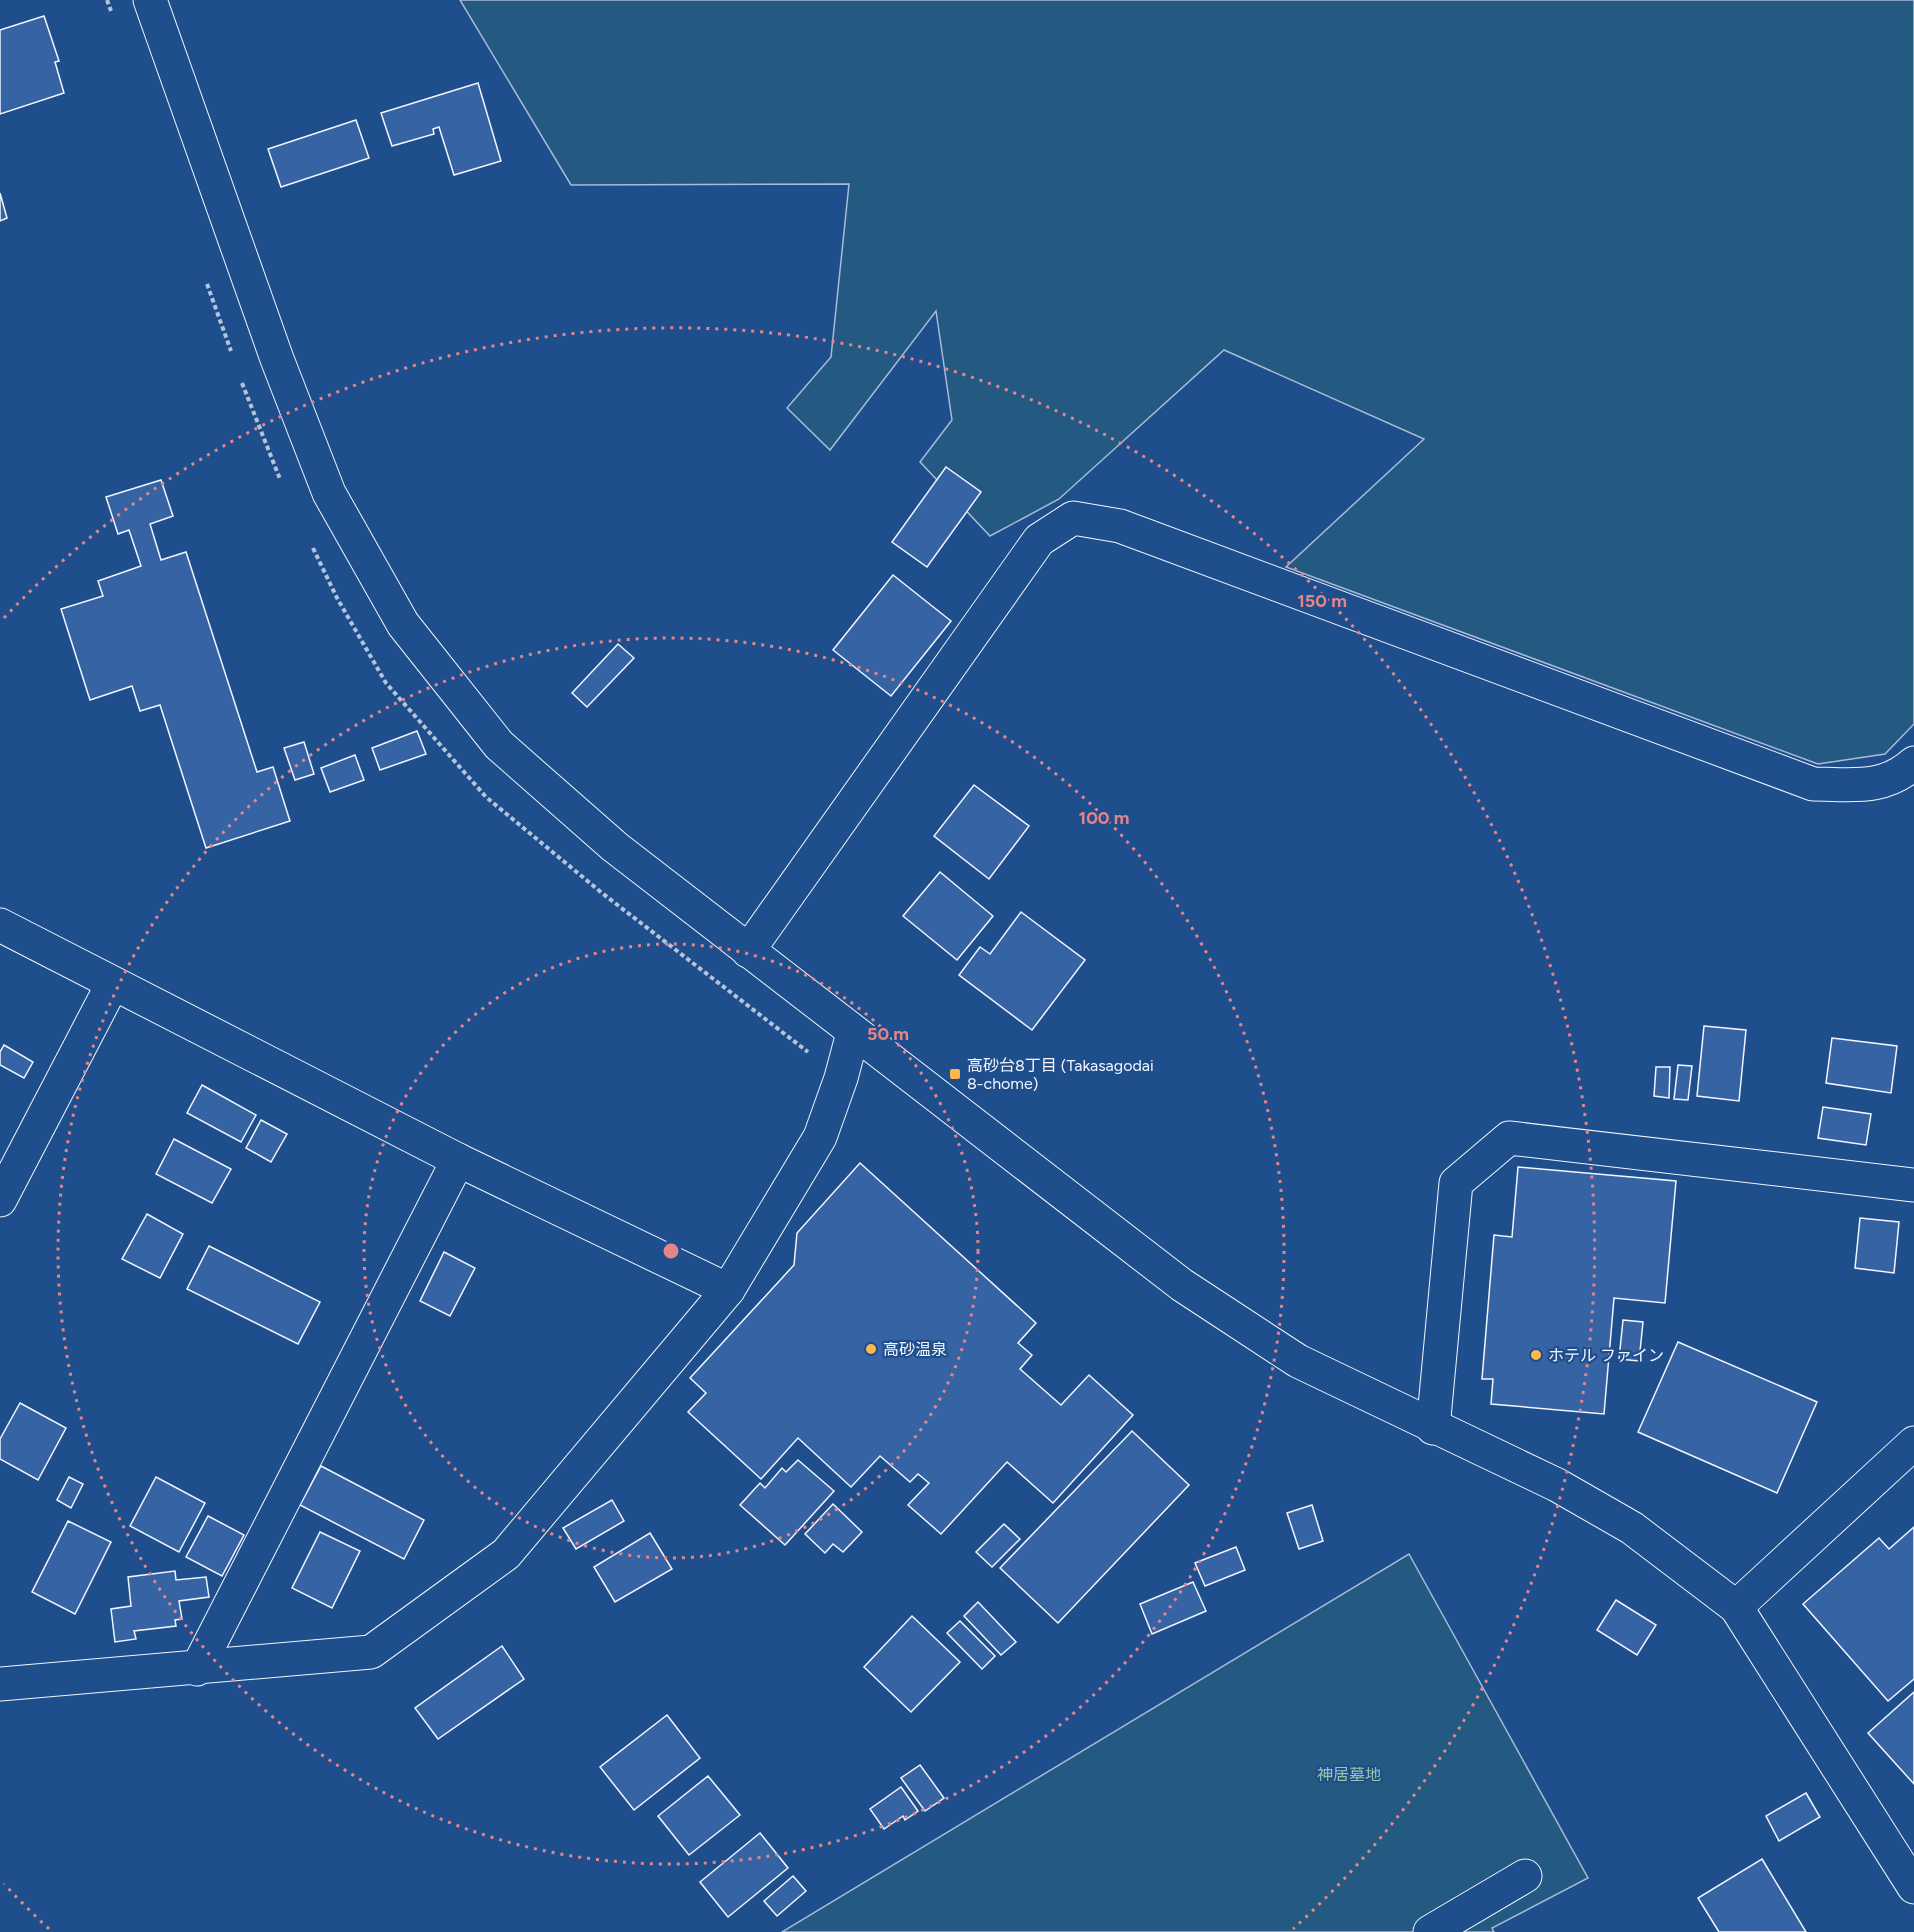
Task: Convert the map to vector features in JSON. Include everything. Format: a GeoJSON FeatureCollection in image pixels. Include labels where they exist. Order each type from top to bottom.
{"type":"FeatureCollection","features":[{"type":"Feature","properties":{"kind":"street"},"geometry":{"type":"LineString","coordinates":[[150,0],[277,359],[329,493],[403,624],[499,745],[615,847],[853,1033],[1182,1284],[1298,1361],[1433,1428],[1557,1485],[1632,1528],[1736,1606],[1914,1887]]}},
{"type":"Feature","properties":{"kind":"street"},"geometry":{"type":"LineString","coordinates":[[748,951],[1039,540],[1073,518],[1120,526],[1813,784],[1878,784],[1900,776],[1914,763]]}},
{"type":"Feature","properties":{"kind":"street"},"geometry":{"type":"LineString","coordinates":[[0,925],[112,985],[458,1160],[729,1290]]}},
{"type":"Feature","properties":{"kind":"street"},"geometry":{"type":"LineString","coordinates":[[0,1200],[112,985]]}},
{"type":"Feature","properties":{"kind":"street"},"geometry":{"type":"LineString","coordinates":[[0,1684],[371,1653],[506,1554],[729,1290],[820,1137],[841,1078],[853,1033]]}},
{"type":"Feature","properties":{"kind":"street"},"geometry":{"type":"LineString","coordinates":[[1433,1428],[1456,1183],[1509,1138],[1914,1185]]}},
{"type":"Feature","properties":{"kind":"street"},"geometry":{"type":"LineString","coordinates":[[198,1669],[458,1160]]}},
{"type":"Feature","properties":{"kind":"street"},"geometry":{"type":"LineString","coordinates":[[1736,1606],[1914,1443]]}},
{"type":"Feature","properties":{"kind":"street"},"geometry":{"type":"LineString","coordinates":[[1430,1932],[1525,1876]]}},
{"type":"Feature","properties":{"kind":"green space"},"geometry":{"type":"Polygon","coordinates":[[[460,0],[1914,0],[1914,724],[1885,754],[1818,764],[1286,567],[1424,439],[1224,350],[1059,499],[990,536],[920,462],[952,420],[936,311],[830,450],[787,408],[831,357],[849,184],[571,185],[460,0]]]}},
{"type":"Feature","properties":{"kind":"green space","name":"神居墓地"},"geometry":{"type":"Polygon","coordinates":[[[1409,1554],[1588,1878],[1492,1928],[1494,1932],[782,1932],[1409,1554]]]}},
{"type":"Feature","properties":{"kind":"building"},"geometry":{"type":"Polygon","coordinates":[[[44,16],[59,61],[55,62],[64,93],[0,114],[0,30],[44,16]]]}},
{"type":"Feature","properties":{"kind":"building"},"geometry":{"type":"Polygon","coordinates":[[[478,83],[501,161],[454,175],[439,127],[433,129],[434,134],[392,146],[381,113],[478,83]]]}},
{"type":"Feature","properties":{"kind":"building"},"geometry":{"type":"Polygon","coordinates":[[[356,120],[369,158],[281,187],[268,149],[356,120]]]}},
{"type":"Feature","properties":{"kind":"building"},"geometry":{"type":"Polygon","coordinates":[[[0,193],[7,218],[0,221],[0,193]]]}},
{"type":"Feature","properties":{"kind":"building"},"geometry":{"type":"Polygon","coordinates":[[[946,467],[981,492],[927,567],[892,542],[946,467]]]}},
{"type":"Feature","properties":{"kind":"building"},"geometry":{"type":"Polygon","coordinates":[[[161,480],[173,516],[150,524],[161,560],[186,552],[257,772],[273,767],[290,821],[206,848],[160,705],[140,711],[132,686],[90,700],[61,609],[103,596],[98,581],[141,566],[129,530],[118,534],[106,497],[161,480]]]}},
{"type":"Feature","properties":{"kind":"building"},"geometry":{"type":"Polygon","coordinates":[[[893,575],[951,621],[891,696],[833,650],[893,575]]]}},
{"type":"Feature","properties":{"kind":"building"},"geometry":{"type":"Polygon","coordinates":[[[618,644],[634,658],[587,707],[572,693],[618,644]]]}},
{"type":"Feature","properties":{"kind":"building"},"geometry":{"type":"Polygon","coordinates":[[[417,731],[426,754],[380,770],[372,748],[417,731]]]}},
{"type":"Feature","properties":{"kind":"building"},"geometry":{"type":"Polygon","coordinates":[[[304,742],[314,774],[295,780],[284,748],[304,742]]]}},
{"type":"Feature","properties":{"kind":"building"},"geometry":{"type":"Polygon","coordinates":[[[355,755],[364,780],[330,792],[321,768],[355,755]]]}},
{"type":"Feature","properties":{"kind":"building"},"geometry":{"type":"Polygon","coordinates":[[[974,785],[1029,826],[989,879],[934,836],[974,785]]]}},
{"type":"Feature","properties":{"kind":"building"},"geometry":{"type":"Polygon","coordinates":[[[940,872],[993,916],[957,960],[903,916],[940,872]]]}},
{"type":"Feature","properties":{"kind":"building"},"geometry":{"type":"Polygon","coordinates":[[[1021,912],[1085,960],[1032,1030],[959,975],[980,947],[990,954],[1021,912]]]}},
{"type":"Feature","properties":{"kind":"building"},"geometry":{"type":"Polygon","coordinates":[[[1704,1026],[1746,1030],[1739,1101],[1697,1096],[1704,1026]]]}},
{"type":"Feature","properties":{"kind":"building"},"geometry":{"type":"Polygon","coordinates":[[[1832,1038],[1897,1046],[1891,1093],[1826,1083],[1832,1038]]]}},
{"type":"Feature","properties":{"kind":"building"},"geometry":{"type":"Polygon","coordinates":[[[4,1045],[33,1062],[24,1078],[0,1065],[0,1052],[4,1045]]]}},
{"type":"Feature","properties":{"kind":"building"},"geometry":{"type":"Polygon","coordinates":[[[1678,1065],[1692,1066],[1688,1100],[1674,1099],[1678,1065]]]}},
{"type":"Feature","properties":{"kind":"building"},"geometry":{"type":"Polygon","coordinates":[[[1656,1067],[1670,1067],[1669,1098],[1654,1096],[1656,1067]]]}},
{"type":"Feature","properties":{"kind":"building"},"geometry":{"type":"Polygon","coordinates":[[[202,1085],[256,1115],[241,1142],[187,1113],[202,1085]]]}},
{"type":"Feature","properties":{"kind":"building"},"geometry":{"type":"Polygon","coordinates":[[[1823,1107],[1871,1114],[1866,1145],[1818,1138],[1823,1107]]]}},
{"type":"Feature","properties":{"kind":"building"},"geometry":{"type":"Polygon","coordinates":[[[261,1120],[287,1134],[271,1162],[246,1148],[261,1120]]]}},
{"type":"Feature","properties":{"kind":"building"},"geometry":{"type":"Polygon","coordinates":[[[174,1139],[231,1169],[212,1203],[156,1174],[174,1139]]]}},
{"type":"Feature","properties":{"kind":"building","name":"高砂温泉"},"geometry":{"type":"Polygon","coordinates":[[[860,1163],[1036,1323],[1018,1343],[1032,1355],[1020,1369],[1061,1405],[1089,1375],[1133,1415],[1053,1503],[1007,1462],[941,1534],[908,1505],[929,1483],[918,1474],[910,1482],[880,1456],[851,1487],[798,1438],[761,1479],[688,1412],[706,1393],[690,1378],[794,1265],[797,1233],[860,1163]]]}},
{"type":"Feature","properties":{"kind":"building"},"geometry":{"type":"Polygon","coordinates":[[[1518,1167],[1676,1181],[1665,1303],[1614,1298],[1604,1414],[1491,1404],[1493,1379],[1482,1379],[1494,1235],[1512,1237],[1518,1167]]]}},
{"type":"Feature","properties":{"kind":"building"},"geometry":{"type":"Polygon","coordinates":[[[147,1214],[183,1234],[160,1278],[122,1259],[147,1214]]]}},
{"type":"Feature","properties":{"kind":"building"},"geometry":{"type":"Polygon","coordinates":[[[1860,1218],[1899,1222],[1894,1273],[1855,1268],[1860,1218]]]}},
{"type":"Feature","properties":{"kind":"building"},"geometry":{"type":"Polygon","coordinates":[[[209,1246],[320,1302],[298,1344],[187,1289],[209,1246]]]}},
{"type":"Feature","properties":{"kind":"building"},"geometry":{"type":"Polygon","coordinates":[[[444,1252],[475,1268],[450,1316],[420,1301],[444,1252]]]}},
{"type":"Feature","properties":{"kind":"building"},"geometry":{"type":"Polygon","coordinates":[[[1623,1320],[1643,1322],[1639,1361],[1619,1359],[1623,1320]]]}},
{"type":"Feature","properties":{"kind":"building"},"geometry":{"type":"Polygon","coordinates":[[[1678,1342],[1817,1402],[1777,1493],[1638,1432],[1678,1342]]]}},
{"type":"Feature","properties":{"kind":"building"},"geometry":{"type":"Polygon","coordinates":[[[20,1403],[66,1428],[38,1480],[0,1459],[0,1439],[20,1403]]]}},
{"type":"Feature","properties":{"kind":"building"},"geometry":{"type":"Polygon","coordinates":[[[1132,1431],[1189,1485],[1058,1623],[1000,1568],[1132,1431]]]}},
{"type":"Feature","properties":{"kind":"building"},"geometry":{"type":"Polygon","coordinates":[[[798,1460],[834,1491],[785,1545],[740,1505],[760,1483],[765,1488],[782,1468],[786,1472],[798,1460]]]}},
{"type":"Feature","properties":{"kind":"building"},"geometry":{"type":"Polygon","coordinates":[[[321,1466],[424,1520],[404,1559],[300,1505],[321,1466]]]}},
{"type":"Feature","properties":{"kind":"building"},"geometry":{"type":"Polygon","coordinates":[[[69,1477],[83,1484],[71,1508],[57,1500],[69,1477]]]}},
{"type":"Feature","properties":{"kind":"building"},"geometry":{"type":"Polygon","coordinates":[[[156,1477],[205,1503],[179,1552],[130,1526],[156,1477]]]}},
{"type":"Feature","properties":{"kind":"building"},"geometry":{"type":"Polygon","coordinates":[[[612,1500],[624,1521],[576,1549],[563,1528],[612,1500]]]}},
{"type":"Feature","properties":{"kind":"building"},"geometry":{"type":"Polygon","coordinates":[[[833,1504],[862,1532],[843,1552],[833,1544],[825,1553],[805,1534],[833,1504]]]}},
{"type":"Feature","properties":{"kind":"building"},"geometry":{"type":"Polygon","coordinates":[[[1312,1505],[1323,1541],[1299,1549],[1287,1513],[1312,1505]]]}},
{"type":"Feature","properties":{"kind":"building"},"geometry":{"type":"Polygon","coordinates":[[[208,1516],[244,1535],[222,1576],[186,1557],[208,1516]]]}},
{"type":"Feature","properties":{"kind":"building"},"geometry":{"type":"Polygon","coordinates":[[[68,1521],[111,1542],[75,1614],[32,1592],[68,1521]]]}},
{"type":"Feature","properties":{"kind":"building"},"geometry":{"type":"Polygon","coordinates":[[[1004,1524],[1020,1539],[992,1567],[976,1552],[1004,1524]]]}},
{"type":"Feature","properties":{"kind":"building"},"geometry":{"type":"Polygon","coordinates":[[[1914,1527],[1914,1679],[1888,1701],[1803,1604],[1879,1538],[1889,1549],[1914,1527]]]}},
{"type":"Feature","properties":{"kind":"building"},"geometry":{"type":"Polygon","coordinates":[[[320,1532],[360,1551],[332,1608],[292,1588],[320,1532]]]}},
{"type":"Feature","properties":{"kind":"building"},"geometry":{"type":"Polygon","coordinates":[[[650,1533],[672,1569],[615,1602],[594,1567],[650,1533]]]}},
{"type":"Feature","properties":{"kind":"building"},"geometry":{"type":"Polygon","coordinates":[[[1236,1547],[1245,1570],[1205,1586],[1195,1563],[1236,1547]]]}},
{"type":"Feature","properties":{"kind":"building"},"geometry":{"type":"Polygon","coordinates":[[[175,1571],[176,1580],[206,1577],[209,1597],[179,1601],[182,1619],[175,1620],[176,1626],[134,1631],[136,1639],[115,1642],[111,1609],[131,1606],[128,1577],[175,1571]]]}},
{"type":"Feature","properties":{"kind":"building"},"geometry":{"type":"Polygon","coordinates":[[[1193,1582],[1206,1611],[1152,1634],[1140,1604],[1193,1582]]]}},
{"type":"Feature","properties":{"kind":"building"},"geometry":{"type":"Polygon","coordinates":[[[1616,1600],[1656,1625],[1637,1655],[1597,1630],[1616,1600]]]}},
{"type":"Feature","properties":{"kind":"building"},"geometry":{"type":"Polygon","coordinates":[[[978,1602],[1016,1642],[1001,1655],[964,1616],[978,1602]]]}},
{"type":"Feature","properties":{"kind":"building"},"geometry":{"type":"Polygon","coordinates":[[[912,1616],[960,1662],[911,1712],[864,1667],[912,1616]]]}},
{"type":"Feature","properties":{"kind":"building"},"geometry":{"type":"Polygon","coordinates":[[[960,1621],[995,1656],[982,1669],[947,1633],[960,1621]]]}},
{"type":"Feature","properties":{"kind":"building"},"geometry":{"type":"Polygon","coordinates":[[[502,1646],[524,1679],[438,1739],[415,1708],[502,1646]]]}},
{"type":"Feature","properties":{"kind":"building"},"geometry":{"type":"Polygon","coordinates":[[[1914,1692],[1914,1784],[1868,1733],[1914,1692]]]}},
{"type":"Feature","properties":{"kind":"building"},"geometry":{"type":"Polygon","coordinates":[[[667,1715],[700,1758],[634,1810],[600,1767],[667,1715]]]}},
{"type":"Feature","properties":{"kind":"building"},"geometry":{"type":"Polygon","coordinates":[[[920,1765],[944,1798],[925,1811],[901,1778],[920,1765]]]}},
{"type":"Feature","properties":{"kind":"building"},"geometry":{"type":"Polygon","coordinates":[[[708,1776],[740,1815],[689,1855],[658,1816],[708,1776]]]}},
{"type":"Feature","properties":{"kind":"building"},"geometry":{"type":"Polygon","coordinates":[[[901,1787],[918,1811],[905,1820],[903,1816],[884,1829],[870,1809],[901,1787]]]}},
{"type":"Feature","properties":{"kind":"building"},"geometry":{"type":"Polygon","coordinates":[[[1806,1793],[1820,1817],[1779,1841],[1766,1816],[1806,1793]]]}},
{"type":"Feature","properties":{"kind":"building"},"geometry":{"type":"Polygon","coordinates":[[[760,1833],[788,1868],[728,1917],[700,1882],[760,1833]]]}},
{"type":"Feature","properties":{"kind":"building"},"geometry":{"type":"Polygon","coordinates":[[[1762,1859],[1806,1932],[1719,1932],[1698,1898],[1762,1859]]]}},
{"type":"Feature","properties":{"kind":"building"},"geometry":{"type":"Polygon","coordinates":[[[793,1876],[806,1891],[777,1916],[764,1901],[793,1876]]]}},
{"type":"Feature","properties":{"kind":"place","name":"高砂台8丁目 (Takasagodai 8-chome)"},"geometry":{"type":"Point","coordinates":[955,1074]}},
{"type":"Feature","properties":{"kind":"place","name":"高砂温泉"},"geometry":{"type":"Point","coordinates":[871,1349]}},
{"type":"Feature","properties":{"kind":"place","name":"ホテル ファイン"},"geometry":{"type":"Point","coordinates":[1536,1355]}}]}
